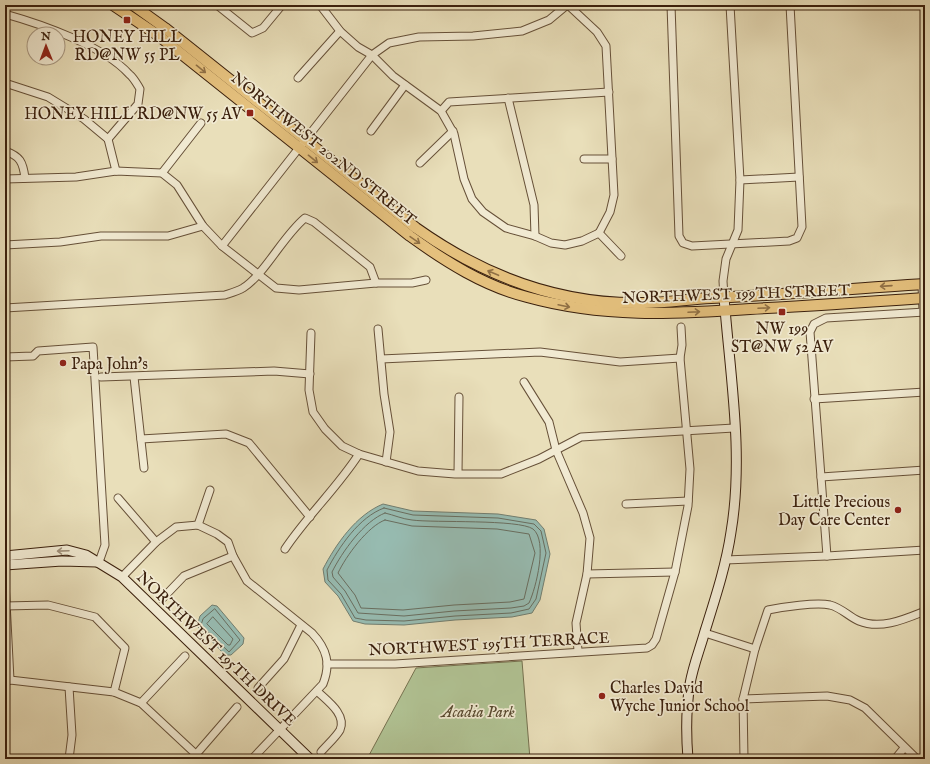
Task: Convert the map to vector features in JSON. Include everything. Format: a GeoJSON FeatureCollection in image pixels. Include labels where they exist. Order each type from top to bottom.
{"type":"FeatureCollection","features":[{"type":"Feature","properties":{"kind":"main road","name":"NORTHWEST 202ND STREET"},"geometry":{"type":"LineString","coordinates":[[113,5],[159,36],[302,144],[438,243],[482,269],[528,292]]}},
{"type":"Feature","properties":{"kind":"main road","name":"NORTHWEST 202ND STREET"},"geometry":{"type":"LineString","coordinates":[[133,5],[165,28],[302,144]]}},
{"type":"Feature","properties":{"kind":"main road","name":"NORTHWEST 199TH STREET"},"geometry":{"type":"LineString","coordinates":[[528,292],[618,303],[644,303],[924,284]]}},
{"type":"Feature","properties":{"kind":"main road","name":"NORTHWEST 199TH STREET"},"geometry":{"type":"LineString","coordinates":[[528,292],[572,308],[618,313],[670,314],[924,298]]}},
{"type":"Feature","properties":{"kind":"street"},"geometry":{"type":"LineString","coordinates":[[217,5],[252,33],[262,28],[282,5]]}},
{"type":"Feature","properties":{"kind":"street"},"geometry":{"type":"LineString","coordinates":[[222,246],[372,55],[389,43],[418,37],[473,36],[522,31],[549,20],[567,5],[597,32],[606,46],[614,195],[610,212],[599,233],[582,241],[565,245],[551,243],[535,236],[506,228],[483,212],[472,199],[464,179],[453,131],[441,111],[404,85],[372,55],[358,47],[340,31],[320,5]]}},
{"type":"Feature","properties":{"kind":"street"},"geometry":{"type":"LineString","coordinates":[[672,5],[679,236],[683,243],[692,246],[788,241],[797,238],[802,227],[790,5]]}},
{"type":"Feature","properties":{"kind":"street"},"geometry":{"type":"LineString","coordinates":[[688,759],[687,715],[690,684],[725,560],[731,532],[737,482],[723,281],[726,259],[734,243],[738,230],[740,180],[730,5]]}},
{"type":"Feature","properties":{"kind":"street"},"geometry":{"type":"LineString","coordinates":[[5,14],[38,23],[83,43],[109,58],[129,73],[140,89],[138,104],[108,138]]}},
{"type":"Feature","properties":{"kind":"street"},"geometry":{"type":"LineString","coordinates":[[298,78],[340,31]]}},
{"type":"Feature","properties":{"kind":"street"},"geometry":{"type":"LineString","coordinates":[[5,83],[48,97],[84,119],[108,138],[116,171]]}},
{"type":"Feature","properties":{"kind":"street"},"geometry":{"type":"LineString","coordinates":[[371,131],[404,85]]}},
{"type":"Feature","properties":{"kind":"street"},"geometry":{"type":"LineString","coordinates":[[441,111],[449,102],[609,92]]}},
{"type":"Feature","properties":{"kind":"street"},"geometry":{"type":"LineString","coordinates":[[508,98],[534,206],[535,236]]}},
{"type":"Feature","properties":{"kind":"street"},"geometry":{"type":"LineString","coordinates":[[162,173],[201,123]]}},
{"type":"Feature","properties":{"kind":"street"},"geometry":{"type":"LineString","coordinates":[[420,163],[453,131]]}},
{"type":"Feature","properties":{"kind":"street"},"geometry":{"type":"LineString","coordinates":[[5,151],[18,156],[22,160],[25,178]]}},
{"type":"Feature","properties":{"kind":"street"},"geometry":{"type":"LineString","coordinates":[[584,160],[612,159]]}},
{"type":"Feature","properties":{"kind":"street"},"geometry":{"type":"LineString","coordinates":[[5,179],[76,177],[116,171],[162,173],[177,185],[203,226],[222,246],[276,288],[299,290],[376,283],[412,283],[426,280]]}},
{"type":"Feature","properties":{"kind":"street"},"geometry":{"type":"LineString","coordinates":[[740,180],[799,177]]}},
{"type":"Feature","properties":{"kind":"street"},"geometry":{"type":"LineString","coordinates":[[5,308],[225,295],[243,288],[257,274],[294,227],[305,218],[314,222],[370,267],[376,283]]}},
{"type":"Feature","properties":{"kind":"street"},"geometry":{"type":"LineString","coordinates":[[5,244],[60,242],[101,236],[168,236],[203,226]]}},
{"type":"Feature","properties":{"kind":"street"},"geometry":{"type":"LineString","coordinates":[[599,233],[621,256]]}},
{"type":"Feature","properties":{"kind":"street"},"geometry":{"type":"LineString","coordinates":[[827,556],[810,332],[814,324],[826,318],[924,312],[924,284]]}},
{"type":"Feature","properties":{"kind":"street"},"geometry":{"type":"LineString","coordinates":[[587,574],[675,572],[688,501],[690,469],[680,358],[682,345],[681,327]]}},
{"type":"Feature","properties":{"kind":"street"},"geometry":{"type":"LineString","coordinates":[[378,329],[380,359],[390,432],[386,462]]}},
{"type":"Feature","properties":{"kind":"street"},"geometry":{"type":"LineString","coordinates":[[311,333],[309,390],[313,412],[334,439],[342,446],[360,454],[418,471],[501,474],[539,459],[581,437],[734,428]]}},
{"type":"Feature","properties":{"kind":"street"},"geometry":{"type":"LineString","coordinates":[[5,357],[33,356],[38,351],[93,347],[105,545],[99,562],[62,561],[5,565]]}},
{"type":"Feature","properties":{"kind":"street"},"geometry":{"type":"LineString","coordinates":[[380,359],[540,352],[620,362],[680,358]]}},
{"type":"Feature","properties":{"kind":"street"},"geometry":{"type":"LineString","coordinates":[[101,377],[274,371],[310,374]]}},
{"type":"Feature","properties":{"kind":"street"},"geometry":{"type":"LineString","coordinates":[[134,377],[144,468]]}},
{"type":"Feature","properties":{"kind":"street"},"geometry":{"type":"LineString","coordinates":[[524,382],[549,422],[556,450],[584,513],[590,538],[587,574],[576,623],[578,652]]}},
{"type":"Feature","properties":{"kind":"street"},"geometry":{"type":"LineString","coordinates":[[814,399],[925,392]]}},
{"type":"Feature","properties":{"kind":"street"},"geometry":{"type":"LineString","coordinates":[[458,473],[459,397]]}},
{"type":"Feature","properties":{"kind":"street"},"geometry":{"type":"LineString","coordinates":[[141,439],[226,434],[249,443],[310,517]]}},
{"type":"Feature","properties":{"kind":"street"},"geometry":{"type":"LineString","coordinates":[[285,549],[297,532],[346,474],[360,454]]}},
{"type":"Feature","properties":{"kind":"street"},"geometry":{"type":"LineString","coordinates":[[820,477],[925,470]]}},
{"type":"Feature","properties":{"kind":"street"},"geometry":{"type":"LineString","coordinates":[[198,525],[210,490]]}},
{"type":"Feature","properties":{"kind":"street"},"geometry":{"type":"LineString","coordinates":[[118,498],[156,542]]}},
{"type":"Feature","properties":{"kind":"street"},"geometry":{"type":"LineString","coordinates":[[626,504],[688,501]]}},
{"type":"Feature","properties":{"kind":"street"},"geometry":{"type":"LineString","coordinates":[[122,577],[156,542],[176,527],[198,525],[217,534],[228,542],[233,556],[248,581],[320,641],[324,648],[327,664],[327,674],[323,684],[252,759]]}},
{"type":"Feature","properties":{"kind":"street","name":"NORTHWEST 195TH DRIVE"},"geometry":{"type":"LineString","coordinates":[[5,556],[67,550],[86,555],[122,577],[310,759]]}},
{"type":"Feature","properties":{"kind":"street"},"geometry":{"type":"LineString","coordinates":[[725,560],[925,550]]}},
{"type":"Feature","properties":{"kind":"street"},"geometry":{"type":"LineString","coordinates":[[162,599],[184,576],[233,556]]}},
{"type":"Feature","properties":{"kind":"street","name":"NORTHWEST 195TH TERRACE"},"geometry":{"type":"LineString","coordinates":[[327,664],[395,664],[646,648],[652,645],[656,639],[675,572]]}},
{"type":"Feature","properties":{"kind":"street"},"geometry":{"type":"LineString","coordinates":[[5,582],[8,681],[114,692],[141,703],[196,758],[237,707]]}},
{"type":"Feature","properties":{"kind":"street"},"geometry":{"type":"LineString","coordinates":[[6,606],[48,605],[95,617],[125,648],[114,692]]}},
{"type":"Feature","properties":{"kind":"street"},"geometry":{"type":"LineString","coordinates":[[744,759],[742,699],[755,649],[768,610],[784,607],[829,605],[844,610],[859,621],[876,625],[901,620],[925,611]]}},
{"type":"Feature","properties":{"kind":"street"},"geometry":{"type":"LineString","coordinates":[[258,688],[284,659],[301,625]]}},
{"type":"Feature","properties":{"kind":"street"},"geometry":{"type":"LineString","coordinates":[[704,632],[755,649]]}},
{"type":"Feature","properties":{"kind":"street"},"geometry":{"type":"LineString","coordinates":[[141,703],[185,656]]}},
{"type":"Feature","properties":{"kind":"street"},"geometry":{"type":"LineString","coordinates":[[69,687],[72,735],[69,759]]}},
{"type":"Feature","properties":{"kind":"street"},"geometry":{"type":"LineString","coordinates":[[317,691],[337,711],[340,718],[340,729],[321,752]]}},
{"type":"Feature","properties":{"kind":"street"},"geometry":{"type":"LineString","coordinates":[[742,699],[827,696],[850,700],[865,708],[904,748],[917,759]]}},
{"type":"Feature","properties":{"kind":"street"},"geometry":{"type":"LineString","coordinates":[[895,759],[904,748]]}},
{"type":"Feature","properties":{"kind":"green space","name":"Acadia Park"},"geometry":{"type":"Polygon","coordinates":[[[522,661],[530,759],[367,759],[416,668],[522,661]]]}},
{"type":"Feature","properties":{"kind":"water"},"geometry":{"type":"Polygon","coordinates":[[[383,504],[413,511],[498,514],[536,520],[544,529],[550,554],[540,600],[532,613],[512,617],[455,620],[404,625],[365,624],[353,621],[338,596],[325,582],[323,569],[334,550],[348,531],[364,515],[383,504]]]}},
{"type":"Feature","properties":{"kind":"water"},"geometry":{"type":"Polygon","coordinates":[[[212,605],[217,606],[244,638],[243,644],[231,655],[225,655],[197,626],[200,616],[212,605]]]}},
{"type":"Feature","properties":{"kind":"place","name":"HONEY HILL RD@NW 55 PL"},"geometry":{"type":"Point","coordinates":[127,20]}},
{"type":"Feature","properties":{"kind":"place","name":"HONEY HILL RD@NW 55 AV"},"geometry":{"type":"Point","coordinates":[250,113]}},
{"type":"Feature","properties":{"kind":"place","name":"NW 199 ST@NW 52 AV"},"geometry":{"type":"Point","coordinates":[782,312]}},
{"type":"Feature","properties":{"kind":"place","name":"Papa John's"},"geometry":{"type":"Point","coordinates":[63,363]}},
{"type":"Feature","properties":{"kind":"place","name":"Little Precious Day Care Center"},"geometry":{"type":"Point","coordinates":[898,510]}},
{"type":"Feature","properties":{"kind":"place","name":"Charles David Wyche Junior School"},"geometry":{"type":"Point","coordinates":[602,696]}}]}
